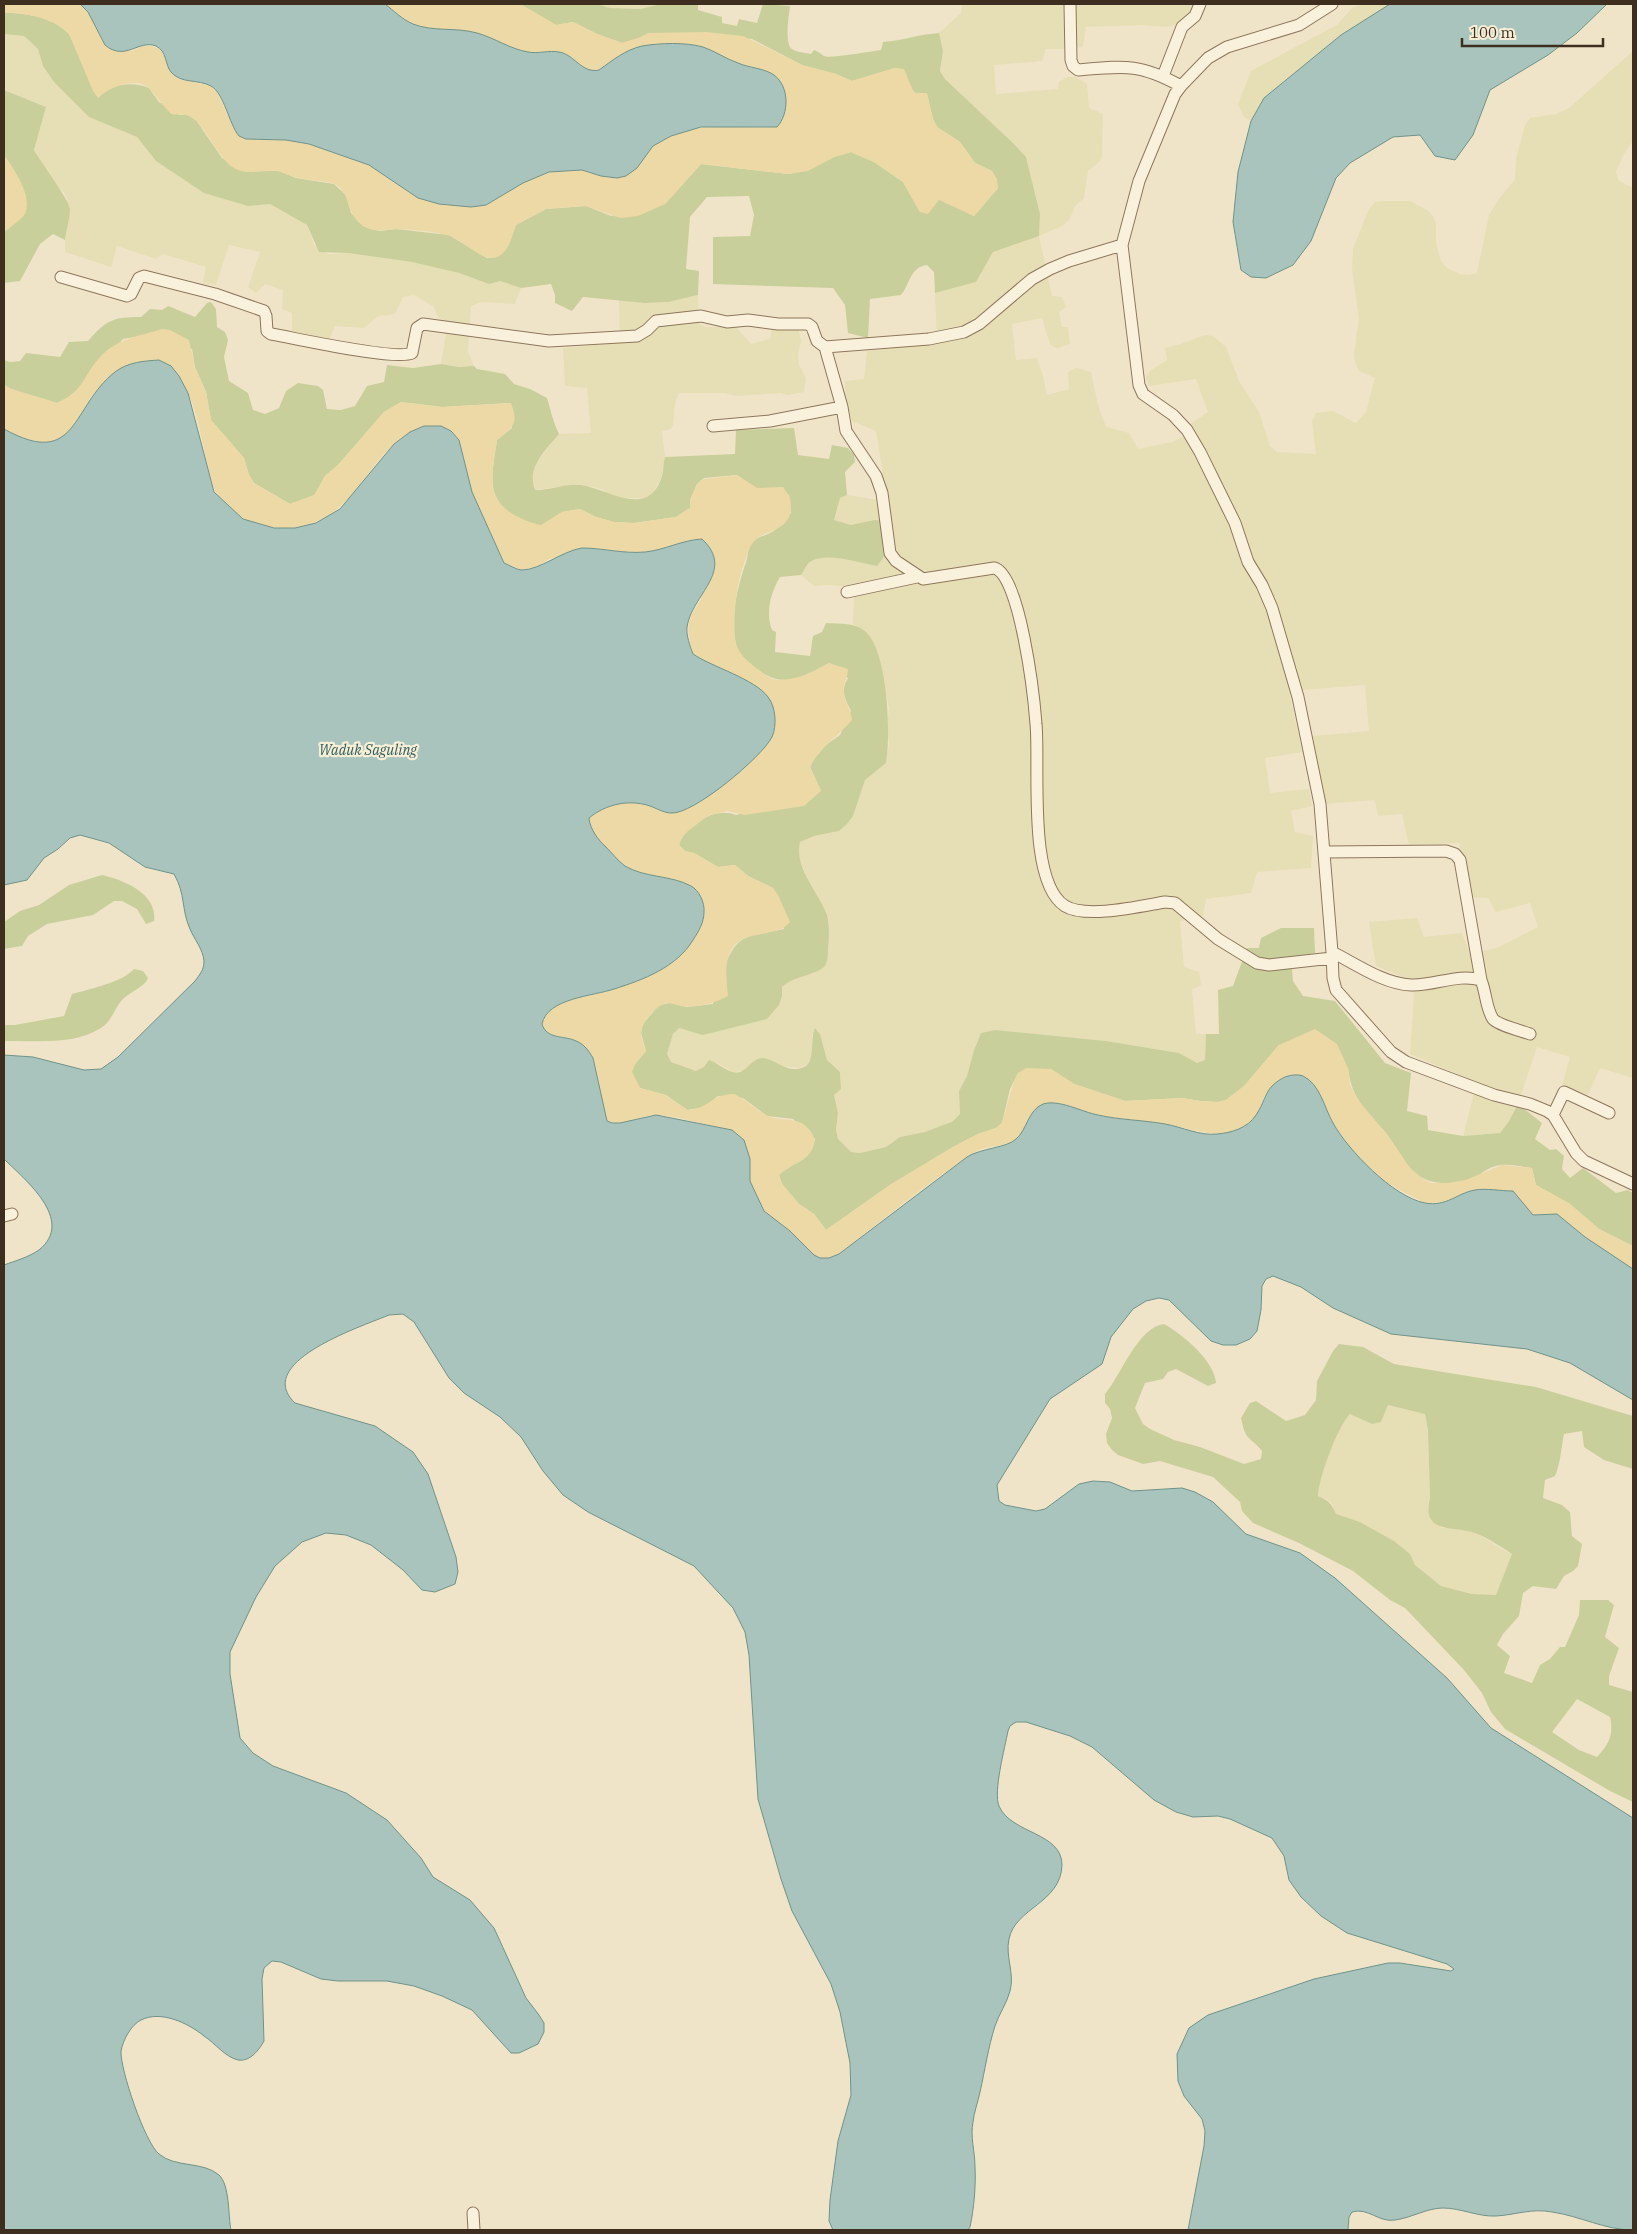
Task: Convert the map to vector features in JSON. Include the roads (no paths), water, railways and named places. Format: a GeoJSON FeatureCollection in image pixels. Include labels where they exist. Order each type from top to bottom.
{"type":"FeatureCollection","features":[{"type":"Feature","properties":{"kind":"street"},"geometry":{"type":"LineString","coordinates":[[1070,4],[1071,60],[1073,66],[1078,70],[1123,66],[1142,68],[1163,76],[1181,86]]}},
{"type":"Feature","properties":{"kind":"street"},"geometry":{"type":"LineString","coordinates":[[1163,76],[1182,27],[1195,16],[1200,4]]}},
{"type":"Feature","properties":{"kind":"street"},"geometry":{"type":"LineString","coordinates":[[1332,4],[1299,25],[1227,47],[1208,58],[1175,94],[1139,181],[1122,245],[1139,385],[1143,394],[1173,415],[1187,430],[1235,524],[1248,562],[1262,585],[1272,608],[1298,697],[1320,804],[1332,955],[1332,978],[1336,990],[1391,1052],[1406,1062],[1494,1095],[1530,1104],[1553,1115],[1576,1153],[1584,1161],[1633,1184]]}},
{"type":"Feature","properties":{"kind":"street"},"geometry":{"type":"LineString","coordinates":[[824,347],[929,338],[964,332],[979,324],[1032,279],[1050,269],[1069,261],[1122,245]]}},
{"type":"Feature","properties":{"kind":"street"},"geometry":{"type":"LineString","coordinates":[[61,277],[127,296],[131,294],[140,278],[144,276],[215,294],[264,311],[267,331],[271,334],[334,347],[410,355],[417,328],[423,324],[549,341],[637,336],[656,321],[694,316],[727,322],[748,320],[778,324],[808,324],[812,327],[817,341],[824,347],[842,407],[846,431],[852,444],[870,465],[882,493],[890,553],[896,561],[918,577]]}},
{"type":"Feature","properties":{"kind":"street"},"geometry":{"type":"LineString","coordinates":[[713,426],[770,421],[842,407]]}},
{"type":"Feature","properties":{"kind":"street"},"geometry":{"type":"LineString","coordinates":[[847,592],[918,577],[929,579],[994,568],[999,569],[1003,573],[1014,594],[1036,724],[1037,800],[1042,862],[1047,882],[1059,902],[1067,907],[1090,911],[1165,902],[1175,903],[1218,939],[1257,963],[1269,965],[1332,955],[1397,983],[1422,985],[1458,978],[1480,980]]}},
{"type":"Feature","properties":{"kind":"street"},"geometry":{"type":"LineString","coordinates":[[1324,852],[1446,851],[1455,854],[1460,860],[1480,980],[1485,989],[1493,1018],[1498,1023],[1530,1034]]}},
{"type":"Feature","properties":{"kind":"street"},"geometry":{"type":"LineString","coordinates":[[1553,1115],[1564,1092],[1609,1113]]}},
{"type":"Feature","properties":{"kind":"street"},"geometry":{"type":"LineString","coordinates":[[473,2213],[474,2230]]}},
{"type":"Feature","properties":{"kind":"water"},"geometry":{"type":"Polygon","coordinates":[[[80,4],[385,4],[413,24],[428,28],[469,31],[528,52],[559,52],[569,56],[583,67],[593,70],[599,70],[614,59],[642,46],[657,44],[696,45],[742,65],[774,75],[783,86],[786,108],[777,127],[701,127],[671,136],[653,146],[637,168],[626,176],[617,178],[601,176],[582,170],[549,172],[523,183],[486,205],[471,207],[439,204],[418,198],[369,165],[309,144],[286,140],[246,139],[239,136],[216,90],[206,84],[175,76],[169,69],[162,51],[156,46],[144,45],[125,51],[112,50],[105,45],[88,12],[80,4]]]}},
{"type":"Feature","properties":{"kind":"water"},"geometry":{"type":"Polygon","coordinates":[[[1390,4],[1607,4],[1577,33],[1548,55],[1490,90],[1473,135],[1455,160],[1435,156],[1420,135],[1393,137],[1350,163],[1336,178],[1311,241],[1293,265],[1266,278],[1251,277],[1241,270],[1233,222],[1238,172],[1251,121],[1264,98],[1341,35],[1390,4]]]}},
{"type":"Feature","properties":{"kind":"water","name":"Waduk Saguling"},"geometry":{"type":"Polygon","coordinates":[[[159,360],[171,366],[188,393],[214,492],[243,519],[274,528],[295,528],[316,523],[340,509],[394,444],[410,432],[424,426],[441,426],[451,431],[459,440],[472,492],[504,563],[520,570],[529,569],[582,548],[645,552],[702,539],[711,551],[715,562],[714,572],[690,615],[687,627],[693,654],[744,679],[768,697],[773,706],[775,717],[775,728],[772,737],[755,758],[726,783],[695,805],[681,811],[668,813],[642,804],[626,803],[610,806],[589,818],[597,838],[625,866],[641,873],[683,882],[694,888],[702,901],[704,908],[703,919],[701,926],[686,949],[669,965],[648,977],[562,1003],[546,1015],[542,1024],[548,1033],[579,1042],[590,1053],[593,1058],[607,1121],[620,1123],[656,1115],[732,1130],[744,1140],[750,1159],[750,1181],[764,1211],[790,1231],[814,1255],[820,1258],[829,1258],[839,1254],[967,1157],[1012,1142],[1023,1131],[1034,1111],[1043,1104],[1063,1104],[1098,1115],[1165,1124],[1204,1134],[1222,1133],[1239,1129],[1253,1120],[1269,1089],[1285,1077],[1296,1075],[1303,1076],[1314,1084],[1333,1123],[1349,1146],[1373,1171],[1399,1192],[1412,1199],[1433,1204],[1475,1190],[1513,1191],[1533,1215],[1557,1214],[1585,1237],[1633,1269],[1633,1400],[1570,1363],[1527,1349],[1391,1334],[1333,1308],[1301,1287],[1273,1276],[1266,1279],[1262,1286],[1261,1310],[1257,1331],[1250,1339],[1236,1345],[1223,1345],[1211,1341],[1169,1300],[1159,1298],[1146,1301],[1133,1309],[1111,1337],[1102,1364],[1050,1399],[997,1485],[999,1501],[1005,1505],[1036,1511],[1045,1509],[1079,1484],[1093,1481],[1110,1482],[1132,1491],[1182,1488],[1195,1492],[1213,1502],[1246,1534],[1300,1553],[1335,1578],[1447,1678],[1491,1728],[1633,1818],[1633,2230],[1612,2228],[1545,2211],[1489,2216],[1443,2208],[1401,2219],[1389,2220],[1363,2212],[1352,2212],[1349,2217],[1348,2230],[1188,2230],[1204,2146],[1205,2131],[1202,2119],[1184,2096],[1178,2081],[1177,2054],[1189,2028],[1208,2015],[1314,1979],[1388,1963],[1400,1963],[1451,1971],[1454,1969],[1447,1964],[1347,1933],[1321,1916],[1301,1897],[1289,1880],[1284,1856],[1272,1838],[1230,1819],[1218,1816],[1193,1817],[1176,1812],[1154,1800],[1092,1747],[1070,1736],[1026,1722],[1016,1722],[1010,1726],[1008,1731],[1002,1758],[997,1791],[999,1806],[1005,1815],[1014,1822],[1054,1846],[1060,1854],[1062,1865],[1060,1878],[1054,1888],[1020,1920],[1013,1928],[1009,1939],[1010,1991],[997,2022],[988,2051],[972,2128],[975,2182],[974,2205],[970,2227],[968,2230],[833,2230],[829,2221],[830,2200],[838,2141],[851,2095],[850,2063],[840,2012],[831,1984],[792,1911],[758,1799],[749,1655],[745,1632],[733,1608],[694,1566],[588,1512],[563,1495],[543,1471],[521,1437],[500,1417],[464,1393],[449,1378],[414,1322],[403,1314],[389,1315],[336,1337],[316,1348],[299,1360],[288,1374],[286,1388],[295,1403],[375,1426],[413,1452],[428,1474],[456,1557],[458,1572],[455,1584],[435,1592],[422,1590],[403,1570],[371,1545],[346,1535],[326,1533],[302,1542],[275,1566],[256,1597],[230,1652],[230,1674],[240,1738],[253,1753],[273,1766],[346,1793],[387,1820],[421,1858],[433,1877],[470,1900],[494,1928],[526,1998],[544,2023],[544,2032],[538,2044],[519,2053],[511,2053],[472,2010],[442,1996],[414,1986],[387,1981],[321,1979],[281,1962],[272,1961],[264,1968],[262,1979],[264,2041],[250,2057],[242,2060],[233,2058],[224,2053],[198,2031],[174,2019],[157,2016],[137,2022],[126,2038],[121,2051],[134,2105],[153,2147],[159,2154],[173,2161],[205,2168],[219,2175],[223,2180],[227,2193],[231,2230],[4,2230],[4,1265],[39,1250],[49,1238],[52,1226],[49,1213],[43,1201],[23,1177],[4,1159],[4,1055],[33,1057],[84,1070],[101,1069],[118,1057],[195,981],[200,974],[204,961],[202,952],[187,922],[180,889],[174,874],[145,867],[109,843],[80,835],[70,838],[44,858],[27,880],[4,885],[4,429],[28,440],[46,442],[60,438],[71,429],[101,386],[115,372],[131,364],[159,360]]]}}]}
